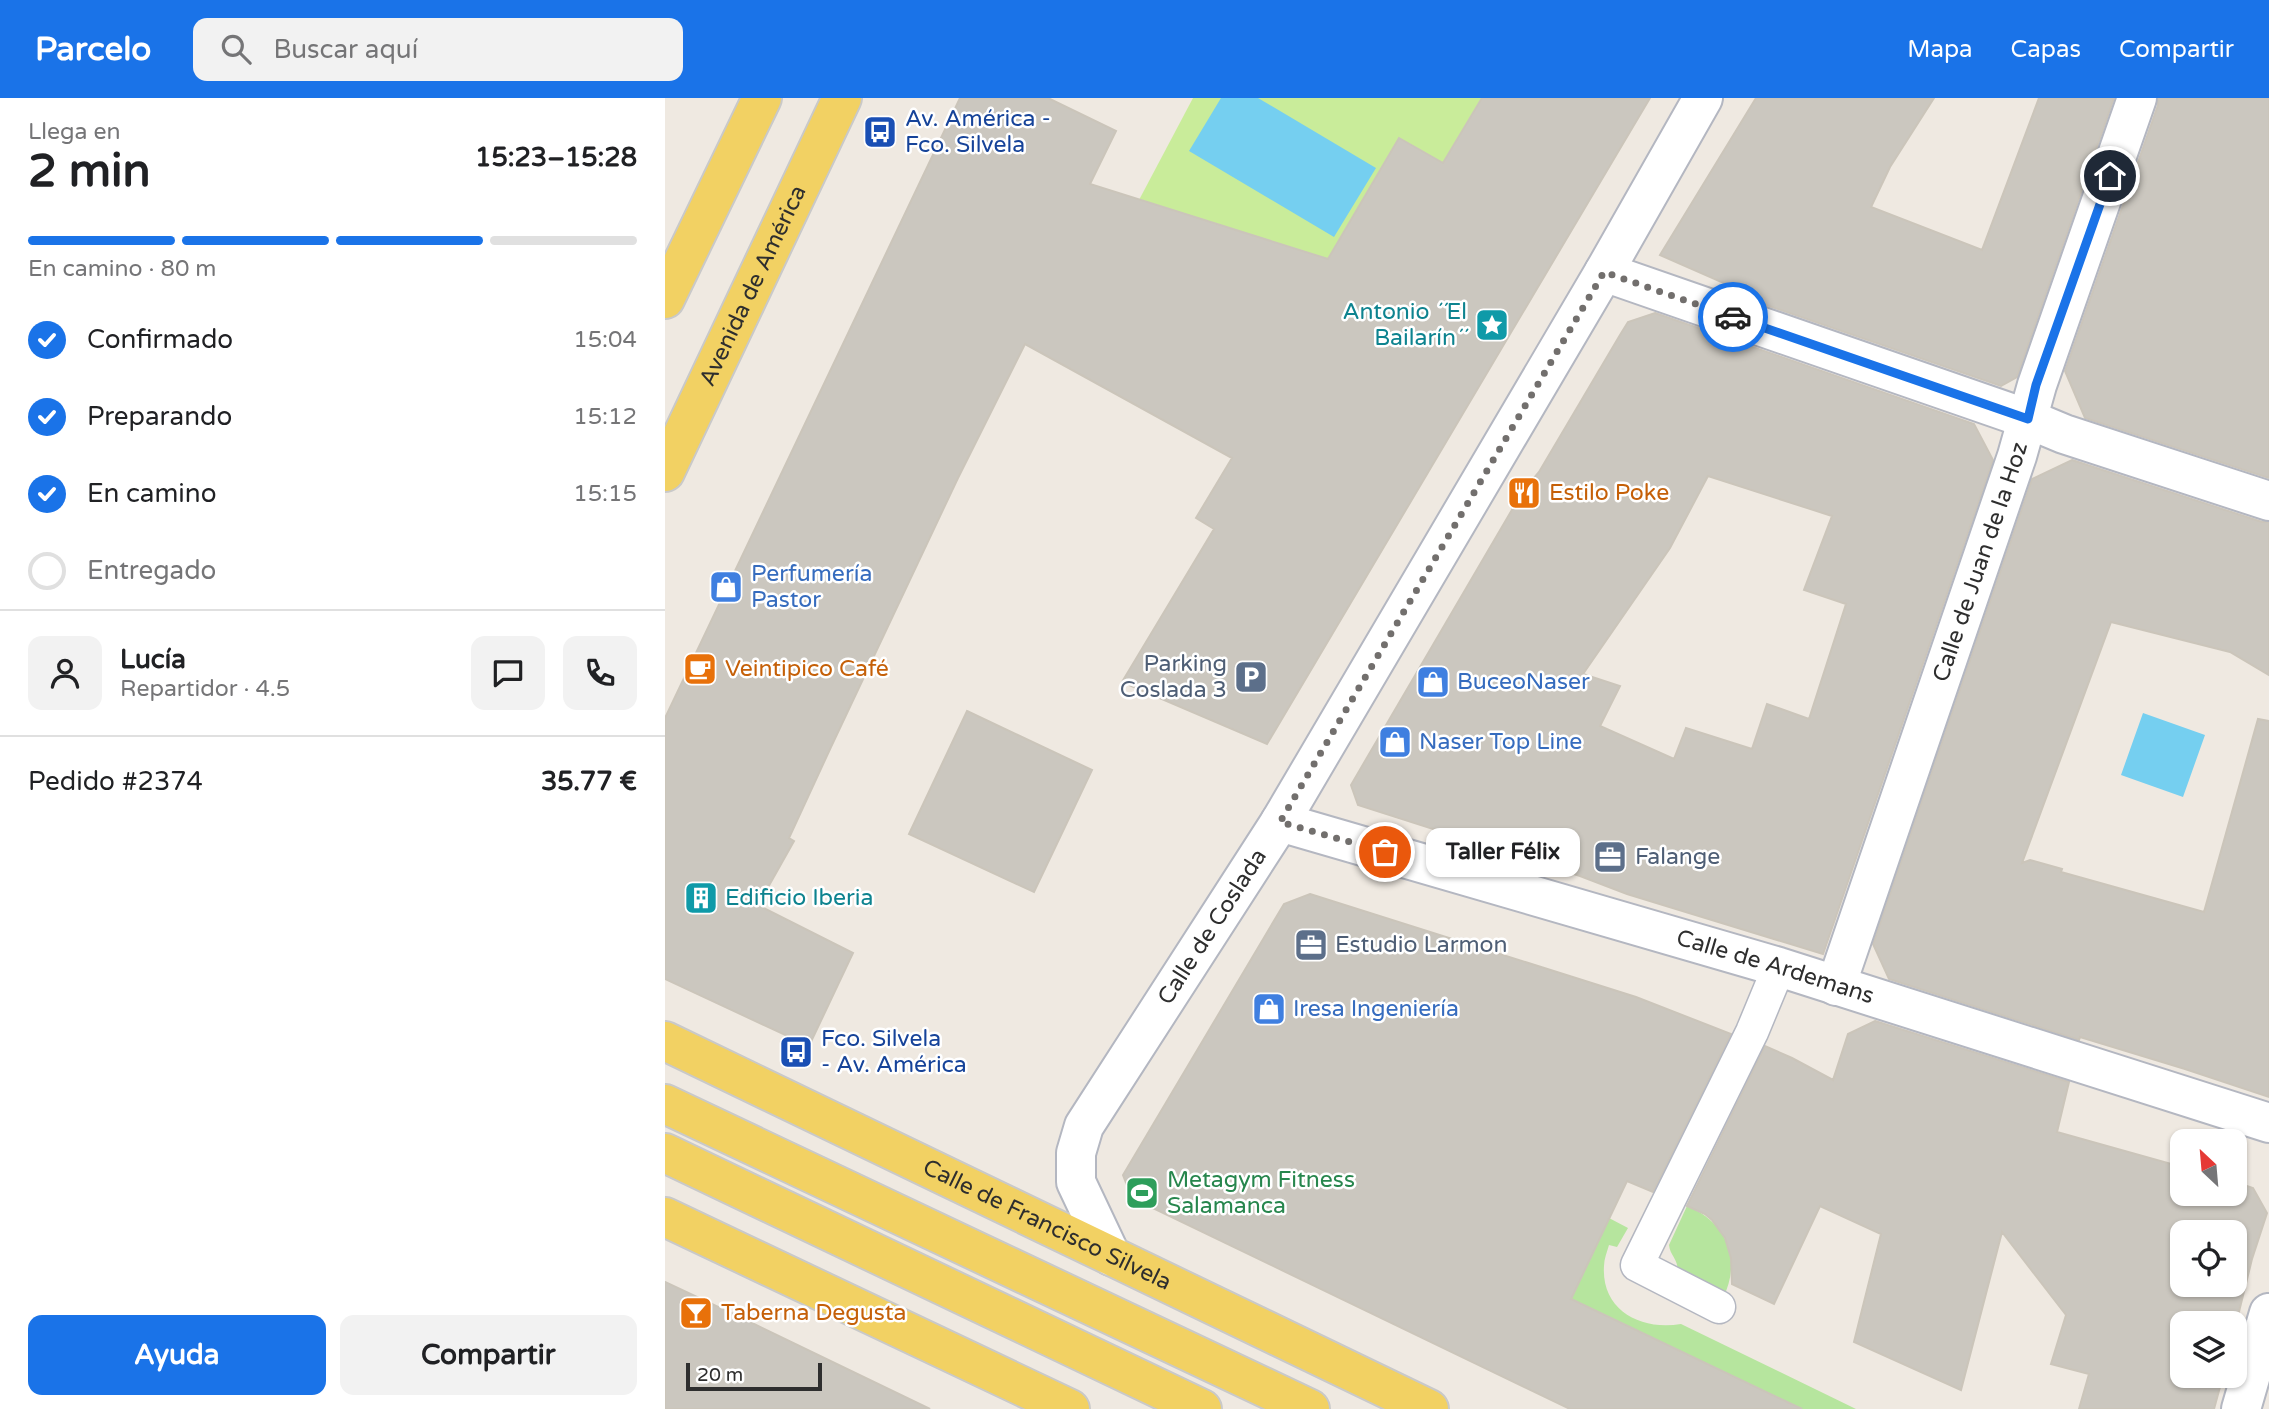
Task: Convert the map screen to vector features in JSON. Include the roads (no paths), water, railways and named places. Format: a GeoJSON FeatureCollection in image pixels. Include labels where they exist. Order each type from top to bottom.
{"type":"FeatureCollection","features":[{"type":"Feature","properties":{"kind":"main road"},"geometry":{"type":"LineString","coordinates":[[665,299],[762,98]]}},
{"type":"Feature","properties":{"kind":"main road","name":"Avenida de América"},"geometry":{"type":"LineString","coordinates":[[665,472],[842,98]]}},
{"type":"Feature","properties":{"kind":"main road","name":"Calle de Francisco Silvela"},"geometry":{"type":"LineString","coordinates":[[665,1041],[1429,1409]]}},
{"type":"Feature","properties":{"kind":"main road"},"geometry":{"type":"LineString","coordinates":[[665,1104],[1310,1409]]}},
{"type":"Feature","properties":{"kind":"main road"},"geometry":{"type":"LineString","coordinates":[[665,1153],[1202,1409]]}},
{"type":"Feature","properties":{"kind":"main road"},"geometry":{"type":"LineString","coordinates":[[665,1217],[1070,1409]]}},
{"type":"Feature","properties":{"kind":"street","name":"Calle de Coslada"},"geometry":{"type":"LineString","coordinates":[[1111,1256],[1076,1182],[1076,1153],[1084,1126],[1280,822],[1604,272],[1703,98]]}},
{"type":"Feature","properties":{"kind":"street","name":"Calle de Juan de la Hoz"},"geometry":{"type":"LineString","coordinates":[[1836,986],[2028,419],[2036,385],[2137,98]]}},
{"type":"Feature","properties":{"kind":"street"},"geometry":{"type":"LineString","coordinates":[[1604,272],[2028,419],[2064,434],[2269,501]]}},
{"type":"Feature","properties":{"kind":"street","name":"Calle de Ardemans"},"geometry":{"type":"LineString","coordinates":[[1280,822],[1779,967],[2269,1123]]}},
{"type":"Feature","properties":{"kind":"street"},"geometry":{"type":"LineString","coordinates":[[1719,1307],[1637,1265],[1752,1032],[1779,967]]}},
{"type":"Feature","properties":{"kind":"street"},"geometry":{"type":"LineString","coordinates":[[2241,1409],[2269,1313]]}},
{"type":"Feature","properties":{"kind":"water"},"geometry":{"type":"Polygon","coordinates":[[[1221,98],[1258,98],[1376,168],[1334,237],[1189,151],[1221,98]]]}},
{"type":"Feature","properties":{"kind":"water"},"geometry":{"type":"Polygon","coordinates":[[[2143,713],[2205,735],[2183,797],[2121,775],[2143,713]]]}},
{"type":"Feature","properties":{"kind":"place","name":"Av. América - Fco. Silvela"},"geometry":{"type":"Point","coordinates":[880,132]}},
{"type":"Feature","properties":{"kind":"place","name":"Antonio ´´El Bailarín´´"},"geometry":{"type":"Point","coordinates":[1492,325]}},
{"type":"Feature","properties":{"kind":"place","name":"Estilo Poke"},"geometry":{"type":"Point","coordinates":[1524,493]}},
{"type":"Feature","properties":{"kind":"place","name":"Perfumería Pastor"},"geometry":{"type":"Point","coordinates":[726,587]}},
{"type":"Feature","properties":{"kind":"place","name":"Veintipico Café"},"geometry":{"type":"Point","coordinates":[700,669]}},
{"type":"Feature","properties":{"kind":"place","name":"Parking Coslada 3"},"geometry":{"type":"Point","coordinates":[1251,677]}},
{"type":"Feature","properties":{"kind":"place","name":"BuceoNaser"},"geometry":{"type":"Point","coordinates":[1433,682]}},
{"type":"Feature","properties":{"kind":"place","name":"Naser Top Line"},"geometry":{"type":"Point","coordinates":[1395,742]}},
{"type":"Feature","properties":{"kind":"place","name":"Taller Félix"},"geometry":{"type":"Point","coordinates":[1385,852]}},
{"type":"Feature","properties":{"kind":"place","name":"Falange"},"geometry":{"type":"Point","coordinates":[1610,857]}},
{"type":"Feature","properties":{"kind":"place","name":"Edificio Iberia"},"geometry":{"type":"Point","coordinates":[701,898]}},
{"type":"Feature","properties":{"kind":"place","name":"Estudio Larmon"},"geometry":{"type":"Point","coordinates":[1311,945]}},
{"type":"Feature","properties":{"kind":"place","name":"Iresa Ingeniería"},"geometry":{"type":"Point","coordinates":[1269,1009]}},
{"type":"Feature","properties":{"kind":"place","name":"Fco. Silvela - Av. América"},"geometry":{"type":"Point","coordinates":[796,1052]}},
{"type":"Feature","properties":{"kind":"place","name":"Metagym Fitness Salamanca"},"geometry":{"type":"Point","coordinates":[1142,1193]}},
{"type":"Feature","properties":{"kind":"place","name":"Taberna Degusta"},"geometry":{"type":"Point","coordinates":[696,1313]}}]}
